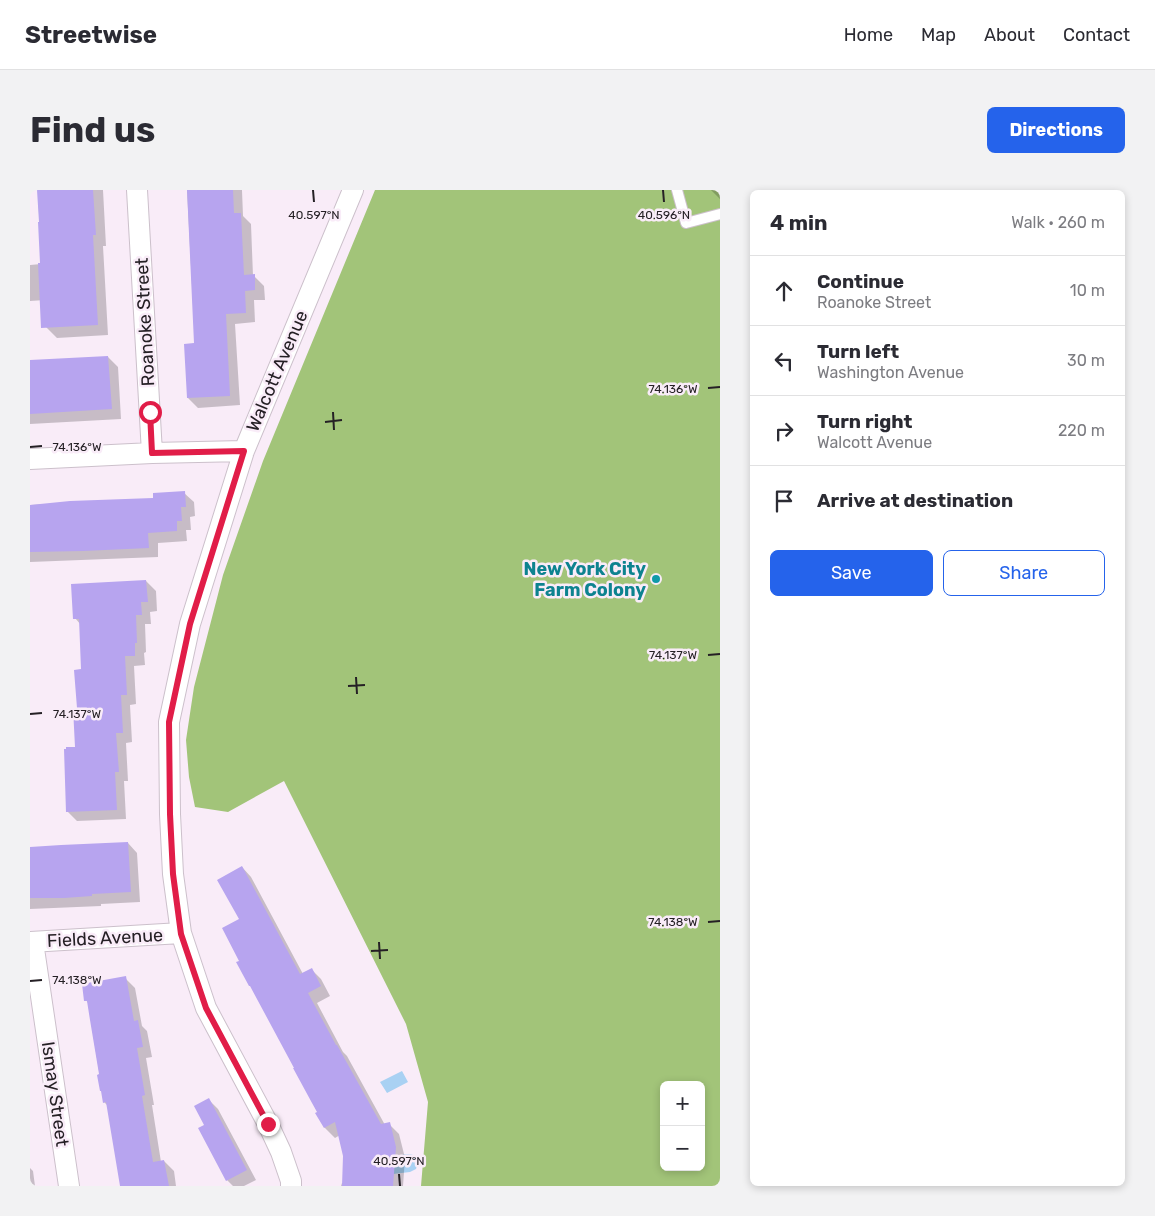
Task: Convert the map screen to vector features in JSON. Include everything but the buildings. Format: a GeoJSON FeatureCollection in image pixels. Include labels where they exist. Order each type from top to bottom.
{"type":"FeatureCollection","features":[{"type":"Feature","properties":{"kind":"street","name":"Roanoke Street"},"geometry":{"type":"LineString","coordinates":[[137,190],[152,453]]}},
{"type":"Feature","properties":{"kind":"street","name":"Walcott Avenue"},"geometry":{"type":"LineString","coordinates":[[291,1186],[281,1152],[268,1124],[206,1008],[181,934],[173,874],[169,722],[190,624],[244,451],[353,190]]}},
{"type":"Feature","properties":{"kind":"street"},"geometry":{"type":"LineString","coordinates":[[30,459],[244,451]]}},
{"type":"Feature","properties":{"kind":"street","name":"Fields Avenue"},"geometry":{"type":"LineString","coordinates":[[31,942],[181,934]]}},
{"type":"Feature","properties":{"kind":"street","name":"Ismay Street"},"geometry":{"type":"LineString","coordinates":[[31,942],[69,1186]]}},
{"type":"Feature","properties":{"kind":"lane"},"geometry":{"type":"LineString","coordinates":[[677,190],[686,222],[720,214]]}},
{"type":"Feature","properties":{"kind":"green space"},"geometry":{"type":"Polygon","coordinates":[[[375,190],[720,190],[720,1186],[421,1186],[428,1102],[406,1024],[284,781],[228,812],[195,807],[189,777],[186,740],[194,687],[223,575],[263,461],[375,190]]]}},
{"type":"Feature","properties":{"kind":"water"},"geometry":{"type":"Polygon","coordinates":[[[402,1071],[408,1082],[387,1093],[380,1082],[402,1071]]]}},
{"type":"Feature","properties":{"kind":"water"},"geometry":{"type":"Polygon","coordinates":[[[414,1155],[417,1158],[416,1169],[410,1172],[393,1174],[394,1156],[414,1155]]]}},
{"type":"Feature","properties":{"kind":"place","name":"New York City Farm Colony"},"geometry":{"type":"Point","coordinates":[656,579]}},
{"type":"Feature","properties":{"kind":"route"},"geometry":{"type":"LineString","coordinates":[[150,412],[152,453],[244,451],[190,624],[169,722],[170,814],[173,874],[181,934],[206,1008],[268,1124]]}}]}
